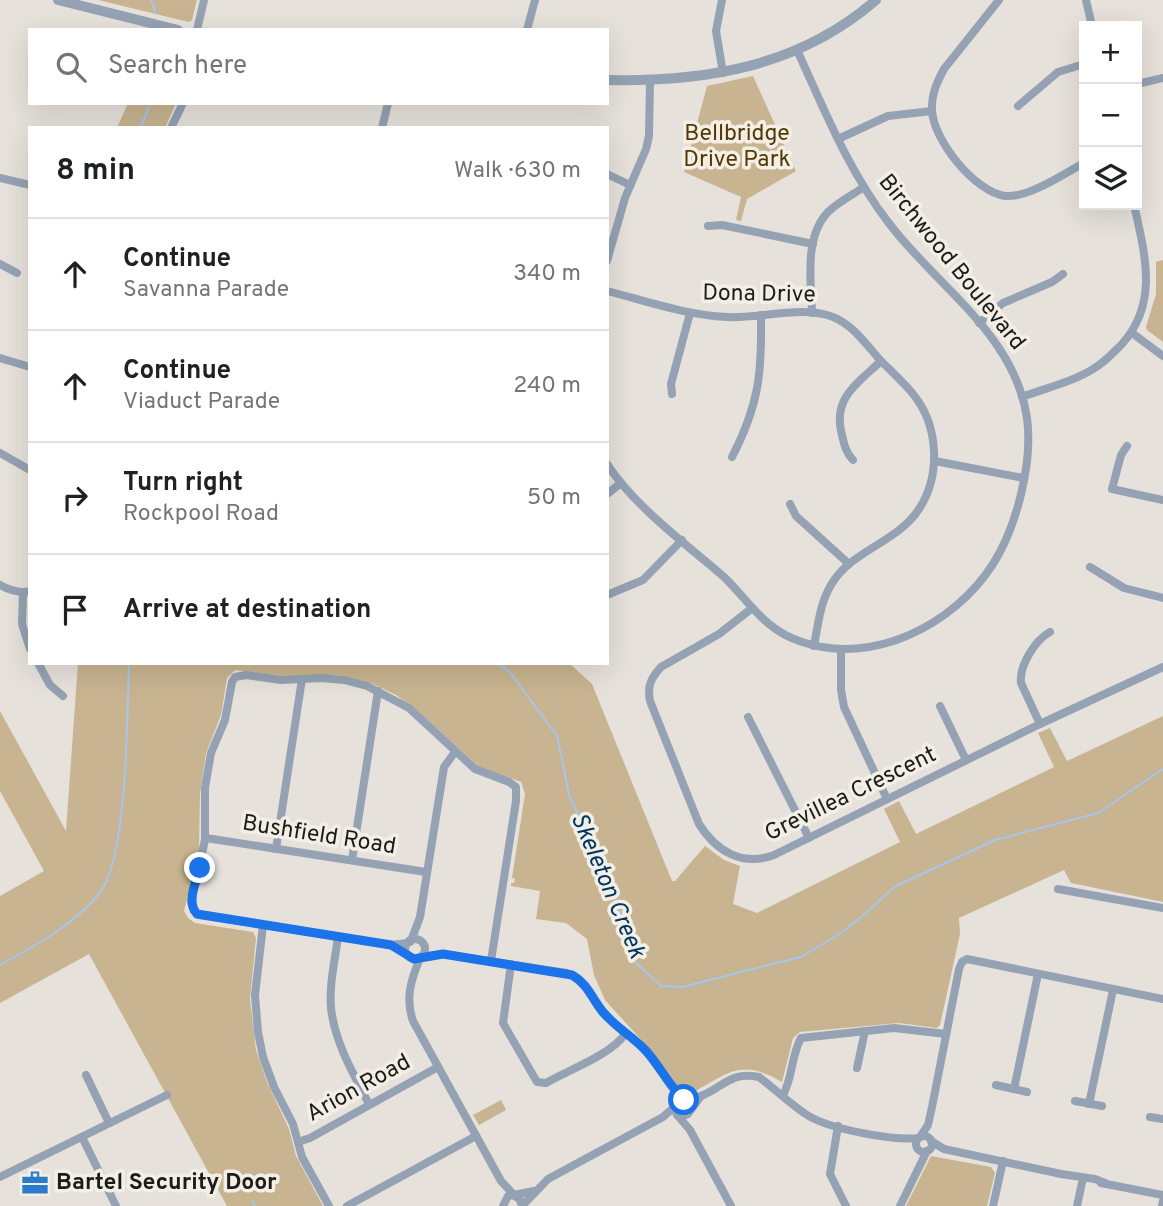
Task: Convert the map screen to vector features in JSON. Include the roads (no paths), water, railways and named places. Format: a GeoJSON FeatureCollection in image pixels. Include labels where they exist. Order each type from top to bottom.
{"type":"FeatureCollection","features":[{"type":"Feature","properties":{"kind":"street"},"geometry":{"type":"LineString","coordinates":[[58,0],[170,28]]}},
{"type":"Feature","properties":{"kind":"street"},"geometry":{"type":"LineString","coordinates":[[197,28],[204,0]]}},
{"type":"Feature","properties":{"kind":"street"},"geometry":{"type":"LineString","coordinates":[[528,28],[535,0]]}},
{"type":"Feature","properties":{"kind":"street"},"geometry":{"type":"LineString","coordinates":[[722,0],[716,31],[723,73]]}},
{"type":"Feature","properties":{"kind":"street"},"geometry":{"type":"LineString","coordinates":[[609,80],[688,79],[746,68],[797,50],[844,24],[876,0]]}},
{"type":"Feature","properties":{"kind":"street"},"geometry":{"type":"LineString","coordinates":[[999,0],[944,69],[934,92],[932,111],[936,130],[944,145],[976,182],[1004,196],[1023,194],[1079,166]]}},
{"type":"Feature","properties":{"kind":"street"},"geometry":{"type":"LineString","coordinates":[[1086,0],[1092,21]]}},
{"type":"Feature","properties":{"kind":"street","name":"Birchwood Boulevard"},"geometry":{"type":"LineString","coordinates":[[609,467],[621,483],[730,583],[751,609],[788,637],[814,646],[841,651],[879,646],[899,639],[943,615],[966,597],[993,564],[1005,541],[1014,520],[1028,440],[1023,397],[1009,363],[998,344],[888,222],[864,187],[838,139],[797,50]]}},
{"type":"Feature","properties":{"kind":"street"},"geometry":{"type":"LineString","coordinates":[[1018,106],[1058,72],[1079,66]]}},
{"type":"Feature","properties":{"kind":"street"},"geometry":{"type":"LineString","coordinates":[[1142,83],[1163,78]]}},
{"type":"Feature","properties":{"kind":"street"},"geometry":{"type":"LineString","coordinates":[[609,254],[630,185],[641,163],[649,136],[650,81]]}},
{"type":"Feature","properties":{"kind":"street"},"geometry":{"type":"LineString","coordinates":[[172,126],[182,105]]}},
{"type":"Feature","properties":{"kind":"street"},"geometry":{"type":"LineString","coordinates":[[382,126],[388,105]]}},
{"type":"Feature","properties":{"kind":"street"},"geometry":{"type":"LineString","coordinates":[[838,139],[888,116],[932,111]]}},
{"type":"Feature","properties":{"kind":"street"},"geometry":{"type":"LineString","coordinates":[[609,175],[630,185]]}},
{"type":"Feature","properties":{"kind":"street"},"geometry":{"type":"LineString","coordinates":[[0,178],[28,185]]}},
{"type":"Feature","properties":{"kind":"street"},"geometry":{"type":"LineString","coordinates":[[812,313],[813,244],[819,225],[829,211],[864,187]]}},
{"type":"Feature","properties":{"kind":"street"},"geometry":{"type":"LineString","coordinates":[[1023,397],[1093,370],[1132,333],[1140,315],[1147,283],[1146,258],[1135,210]]}},
{"type":"Feature","properties":{"kind":"street"},"geometry":{"type":"LineString","coordinates":[[708,226],[722,225],[813,244]]}},
{"type":"Feature","properties":{"kind":"street"},"geometry":{"type":"LineString","coordinates":[[0,264],[17,273]]}},
{"type":"Feature","properties":{"kind":"street"},"geometry":{"type":"LineString","coordinates":[[979,323],[1003,303],[1052,282],[1063,274]]}},
{"type":"Feature","properties":{"kind":"street","name":"Dona Drive"},"geometry":{"type":"LineString","coordinates":[[609,292],[690,313],[730,317],[812,313],[833,317],[844,323],[923,408],[933,438],[935,461],[926,497],[908,523],[895,535],[839,573],[825,597],[814,646]]}},
{"type":"Feature","properties":{"kind":"street"},"geometry":{"type":"LineString","coordinates":[[672,394],[671,384],[690,313]]}},
{"type":"Feature","properties":{"kind":"street"},"geometry":{"type":"LineString","coordinates":[[732,457],[747,428],[760,382],[761,315]]}},
{"type":"Feature","properties":{"kind":"street"},"geometry":{"type":"LineString","coordinates":[[1132,333],[1163,356]]}},
{"type":"Feature","properties":{"kind":"street"},"geometry":{"type":"LineString","coordinates":[[0,358],[28,366]]}},
{"type":"Feature","properties":{"kind":"street"},"geometry":{"type":"LineString","coordinates":[[853,460],[846,449],[839,424],[840,408],[848,393],[881,361]]}},
{"type":"Feature","properties":{"kind":"street"},"geometry":{"type":"LineString","coordinates":[[1126,446],[1112,489],[1163,500]]}},
{"type":"Feature","properties":{"kind":"street"},"geometry":{"type":"LineString","coordinates":[[0,453],[28,469]]}},
{"type":"Feature","properties":{"kind":"street"},"geometry":{"type":"LineString","coordinates":[[935,461],[1023,478]]}},
{"type":"Feature","properties":{"kind":"street"},"geometry":{"type":"LineString","coordinates":[[609,492],[621,483]]}},
{"type":"Feature","properties":{"kind":"street"},"geometry":{"type":"LineString","coordinates":[[790,504],[796,516],[849,564]]}},
{"type":"Feature","properties":{"kind":"street"},"geometry":{"type":"LineString","coordinates":[[609,594],[643,580],[682,540]]}},
{"type":"Feature","properties":{"kind":"street"},"geometry":{"type":"LineString","coordinates":[[1090,567],[1124,588],[1163,598]]}},
{"type":"Feature","properties":{"kind":"street"},"geometry":{"type":"LineString","coordinates":[[0,585],[26,592],[22,624],[28,643]]}},
{"type":"Feature","properties":{"kind":"street","name":"Grevillea Crescent"},"geometry":{"type":"LineString","coordinates":[[751,609],[719,634],[661,667],[649,683],[650,701],[699,824],[718,848],[735,857],[765,859],[1040,724],[1163,667]]}},
{"type":"Feature","properties":{"kind":"street"},"geometry":{"type":"LineString","coordinates":[[1040,724],[1020,677],[1024,664],[1042,637],[1050,632]]}},
{"type":"Feature","properties":{"kind":"street"},"geometry":{"type":"LineString","coordinates":[[841,651],[844,707],[887,799]]}},
{"type":"Feature","properties":{"kind":"street"},"geometry":{"type":"LineString","coordinates":[[39,665],[50,685],[63,696]]}},
{"type":"Feature","properties":{"kind":"street"},"geometry":{"type":"LineString","coordinates":[[443,954],[416,939],[391,945],[200,915],[193,911],[191,902],[206,838],[204,802],[207,773],[215,739],[227,713],[232,680],[243,675],[275,680],[344,680],[378,691],[420,716],[475,769],[509,782],[517,791],[491,961]]}},
{"type":"Feature","properties":{"kind":"street"},"geometry":{"type":"LineString","coordinates":[[276,849],[302,679]]}},
{"type":"Feature","properties":{"kind":"street"},"geometry":{"type":"LineString","coordinates":[[352,860],[378,691]]}},
{"type":"Feature","properties":{"kind":"street"},"geometry":{"type":"LineString","coordinates":[[940,706],[966,760]]}},
{"type":"Feature","properties":{"kind":"street"},"geometry":{"type":"LineString","coordinates":[[748,717],[809,838]]}},
{"type":"Feature","properties":{"kind":"street"},"geometry":{"type":"LineString","coordinates":[[411,979],[425,950],[420,917],[426,873],[444,767],[455,752]]}},
{"type":"Feature","properties":{"kind":"street","name":"Bushfield Road"},"geometry":{"type":"LineString","coordinates":[[206,838],[426,873]]}},
{"type":"Feature","properties":{"kind":"street"},"geometry":{"type":"LineString","coordinates":[[1058,889],[1163,908]]}},
{"type":"Feature","properties":{"kind":"street"},"geometry":{"type":"LineString","coordinates":[[420,917],[406,949],[411,979],[410,1013],[500,1181],[520,1200],[522,1206],[548,1179],[732,1077],[744,1074],[759,1077],[808,1116],[838,1126],[1083,1181],[1163,1195]]}},
{"type":"Feature","properties":{"kind":"street"},"geometry":{"type":"LineString","coordinates":[[263,925],[254,995],[258,1032],[267,1069],[293,1124],[302,1157],[329,1206]]}},
{"type":"Feature","properties":{"kind":"street"},"geometry":{"type":"LineString","coordinates":[[338,937],[331,990],[334,1020],[339,1043],[369,1104]]}},
{"type":"Feature","properties":{"kind":"street"},"geometry":{"type":"LineString","coordinates":[[391,945],[408,956],[443,954],[576,976],[601,1011],[646,1051],[673,1090],[678,1107],[731,1206]]}},
{"type":"Feature","properties":{"kind":"street"},"geometry":{"type":"LineString","coordinates":[[900,1206],[925,1147],[962,962],[967,959],[1163,999]]}},
{"type":"Feature","properties":{"kind":"street"},"geometry":{"type":"LineString","coordinates":[[511,964],[503,1023],[536,1081],[545,1083],[610,1048],[625,1034]]}},
{"type":"Feature","properties":{"kind":"street"},"geometry":{"type":"LineString","coordinates":[[1014,1088],[1038,974]]}},
{"type":"Feature","properties":{"kind":"street"},"geometry":{"type":"LineString","coordinates":[[1089,1104],[1113,990]]}},
{"type":"Feature","properties":{"kind":"street"},"geometry":{"type":"LineString","coordinates":[[783,1095],[789,1084],[797,1044],[801,1038],[906,1028],[946,1034]]}},
{"type":"Feature","properties":{"kind":"street"},"geometry":{"type":"LineString","coordinates":[[857,1068],[865,1031]]}},
{"type":"Feature","properties":{"kind":"street","name":"Arion Road"},"geometry":{"type":"LineString","coordinates":[[298,1142],[310,1138],[438,1067]]}},
{"type":"Feature","properties":{"kind":"street"},"geometry":{"type":"LineString","coordinates":[[86,1075],[109,1123]]}},
{"type":"Feature","properties":{"kind":"street"},"geometry":{"type":"LineString","coordinates":[[996,1085],[1027,1092]]}},
{"type":"Feature","properties":{"kind":"street"},"geometry":{"type":"LineString","coordinates":[[0,1177],[167,1095]]}},
{"type":"Feature","properties":{"kind":"street"},"geometry":{"type":"LineString","coordinates":[[678,1107],[685,1116],[701,1096]]}},
{"type":"Feature","properties":{"kind":"street"},"geometry":{"type":"LineString","coordinates":[[1075,1101],[1102,1107]]}},
{"type":"Feature","properties":{"kind":"street"},"geometry":{"type":"LineString","coordinates":[[678,1107],[689,1103],[690,1130]]}},
{"type":"Feature","properties":{"kind":"street"},"geometry":{"type":"LineString","coordinates":[[1150,1117],[1163,1119]]}},
{"type":"Feature","properties":{"kind":"street"},"geometry":{"type":"LineString","coordinates":[[920,1138],[928,1125]]}},
{"type":"Feature","properties":{"kind":"street"},"geometry":{"type":"LineString","coordinates":[[838,1126],[830,1174],[846,1206]]}},
{"type":"Feature","properties":{"kind":"street"},"geometry":{"type":"LineString","coordinates":[[347,1206],[476,1136]]}},
{"type":"Feature","properties":{"kind":"street"},"geometry":{"type":"LineString","coordinates":[[82,1137],[116,1206]]}},
{"type":"Feature","properties":{"kind":"street"},"geometry":{"type":"LineString","coordinates":[[902,1140],[925,1137],[925,1147]]}},
{"type":"Feature","properties":{"kind":"street"},"geometry":{"type":"LineString","coordinates":[[993,1206],[1003,1161]]}},
{"type":"Feature","properties":{"kind":"street"},"geometry":{"type":"LineString","coordinates":[[500,1181],[502,1204]]}},
{"type":"Feature","properties":{"kind":"street"},"geometry":{"type":"LineString","coordinates":[[1077,1206],[1083,1181]]}},
{"type":"Feature","properties":{"kind":"street"},"geometry":{"type":"LineString","coordinates":[[502,1204],[508,1196],[536,1191]]}},
{"type":"Feature","properties":{"kind":"waterway"},"geometry":{"type":"LineString","coordinates":[[151,0],[156,14]]}},
{"type":"Feature","properties":{"kind":"waterway"},"geometry":{"type":"LineString","coordinates":[[141,126],[150,105]]}},
{"type":"Feature","properties":{"kind":"waterway","name":"Skeleton Creek"},"geometry":{"type":"LineString","coordinates":[[0,965],[77,916],[99,894],[109,876],[121,819],[129,665]]}},
{"type":"Feature","properties":{"kind":"waterway","name":"Skeleton Creek"},"geometry":{"type":"LineString","coordinates":[[500,665],[509,671],[557,736],[570,798],[595,848],[625,922],[636,963],[661,986],[682,987],[801,957],[841,933],[894,887],[995,840],[1098,813],[1163,769]]}},
{"type":"Feature","properties":{"kind":"waterway"},"geometry":{"type":"LineString","coordinates":[[253,1202],[255,1206]]}},
{"type":"Feature","properties":{"kind":"place","name":"Bartel Security Door"},"geometry":{"type":"Point","coordinates":[35,1183]}},
{"type":"Feature","properties":{"kind":"park label","name":"Bellbridge Drive Park"},"geometry":{"type":"Point","coordinates":[737,147]}}]}
